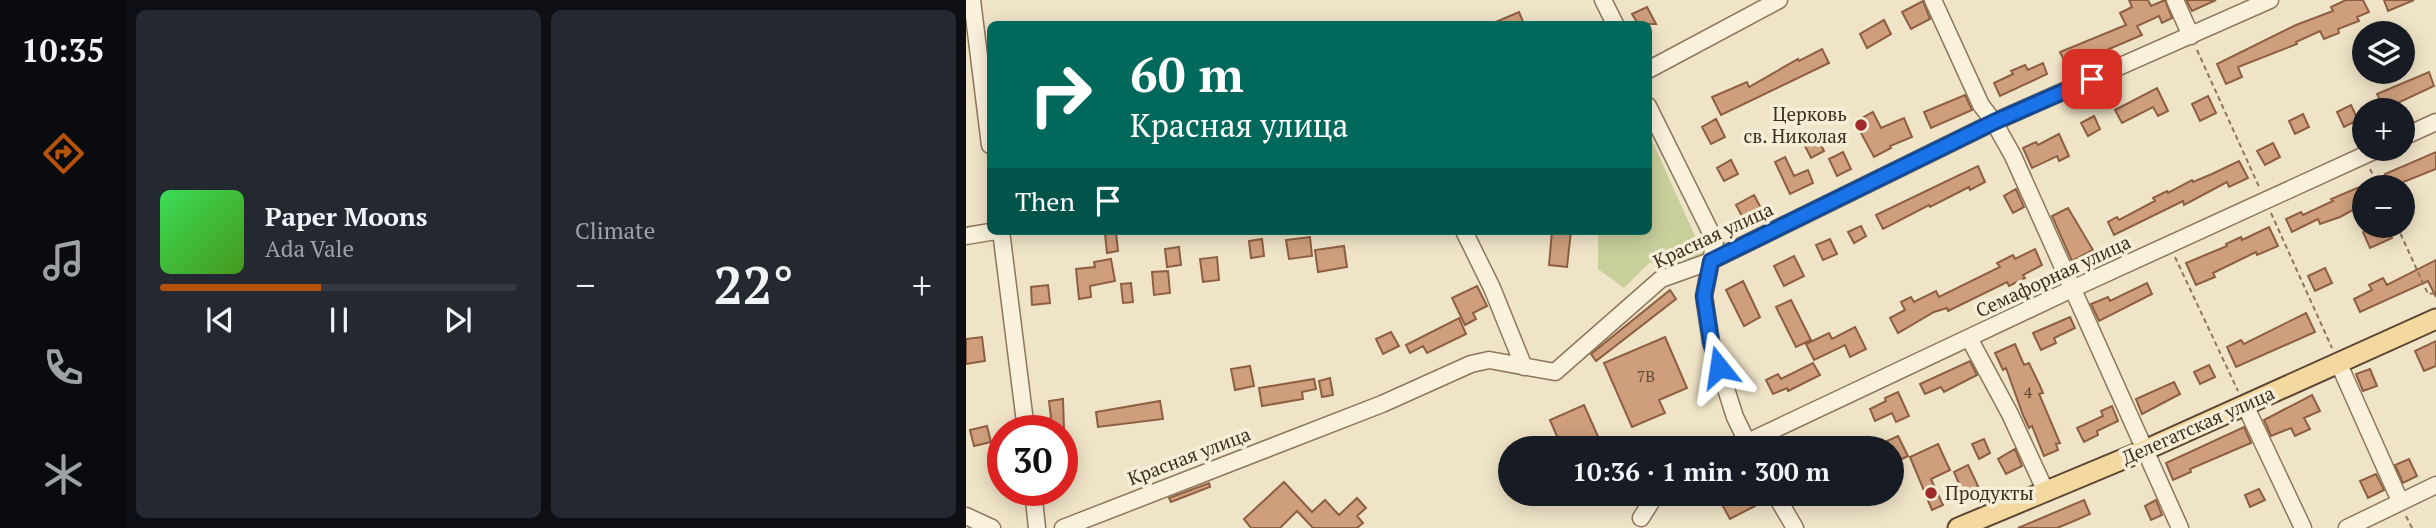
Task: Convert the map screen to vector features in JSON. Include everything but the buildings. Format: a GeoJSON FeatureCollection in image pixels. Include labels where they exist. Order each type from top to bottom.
{"type":"FeatureCollection","features":[{"type":"Feature","properties":{"kind":"main road","name":"Делегатская улица"},"geometry":{"type":"LineString","coordinates":[[1958,528],[2145,450],[2436,319]]}},
{"type":"Feature","properties":{"kind":"street"},"geometry":{"type":"LineString","coordinates":[[972,0],[987,121]]}},
{"type":"Feature","properties":{"kind":"street"},"geometry":{"type":"LineString","coordinates":[[1603,0],[1614,21]]}},
{"type":"Feature","properties":{"kind":"street"},"geometry":{"type":"LineString","coordinates":[[1652,68],[1779,0]]}},
{"type":"Feature","properties":{"kind":"street"},"geometry":{"type":"LineString","coordinates":[[1933,0],[1981,105],[2013,156],[2180,528]]}},
{"type":"Feature","properties":{"kind":"street"},"geometry":{"type":"LineString","coordinates":[[2175,0],[2190,36]]}},
{"type":"Feature","properties":{"kind":"street","name":"Красная улица"},"geometry":{"type":"LineString","coordinates":[[1063,528],[1382,404],[1471,364],[1489,360],[1555,372],[1661,279],[1711,261],[1994,122],[2270,0]]}},
{"type":"Feature","properties":{"kind":"street"},"geometry":{"type":"LineString","coordinates":[[1652,114],[1715,241],[1704,296],[1711,342],[1741,436]]}},
{"type":"Feature","properties":{"kind":"street"},"geometry":{"type":"LineString","coordinates":[[2415,132],[2436,122]]}},
{"type":"Feature","properties":{"kind":"street","name":"Семафорная улица"},"geometry":{"type":"LineString","coordinates":[[1765,436],[2072,289],[2352,161]]}},
{"type":"Feature","properties":{"kind":"street"},"geometry":{"type":"LineString","coordinates":[[966,236],[987,233]]}},
{"type":"Feature","properties":{"kind":"street"},"geometry":{"type":"LineString","coordinates":[[1000,235],[1024,415]]}},
{"type":"Feature","properties":{"kind":"street"},"geometry":{"type":"LineString","coordinates":[[1466,235],[1492,288],[1524,367]]}},
{"type":"Feature","properties":{"kind":"street"},"geometry":{"type":"LineString","coordinates":[[1969,338],[2010,414],[2046,492]]}},
{"type":"Feature","properties":{"kind":"street"},"geometry":{"type":"LineString","coordinates":[[2338,362],[2400,501]]}},
{"type":"Feature","properties":{"kind":"street"},"geometry":{"type":"LineString","coordinates":[[2245,405],[2303,528]]}},
{"type":"Feature","properties":{"kind":"street"},"geometry":{"type":"LineString","coordinates":[[2347,528],[2436,485]]}},
{"type":"Feature","properties":{"kind":"street"},"geometry":{"type":"LineString","coordinates":[[1035,506],[1037,528]]}},
{"type":"Feature","properties":{"kind":"street"},"geometry":{"type":"LineString","coordinates":[[1641,517],[1648,506]]}},
{"type":"Feature","properties":{"kind":"street"},"geometry":{"type":"LineString","coordinates":[[1782,506],[1796,528]]}},
{"type":"Feature","properties":{"kind":"street"},"geometry":{"type":"LineString","coordinates":[[966,516],[992,528]]}},
{"type":"Feature","properties":{"kind":"path"},"geometry":{"type":"LineString","coordinates":[[2402,238],[2428,294],[2436,293]]}},
{"type":"Feature","properties":{"kind":"path"},"geometry":{"type":"LineString","coordinates":[[2170,246],[2245,405]]}},
{"type":"Feature","properties":{"kind":"green space"},"geometry":{"type":"Polygon","coordinates":[[[1652,141],[1705,258],[1668,275],[1650,262],[1624,288],[1598,269],[1598,235],[1652,235],[1652,141]]]}},
{"type":"Feature","properties":{"kind":"place","name":"Церковь св. Николая"},"geometry":{"type":"Point","coordinates":[1861,125]}},
{"type":"Feature","properties":{"kind":"place","name":"Продукты"},"geometry":{"type":"Point","coordinates":[1931,493]}},
{"type":"Feature","properties":{"kind":"route"},"geometry":{"type":"LineString","coordinates":[[1719,367],[1711,342],[1704,296],[1711,261],[1994,122],[2092,79]]}}]}
